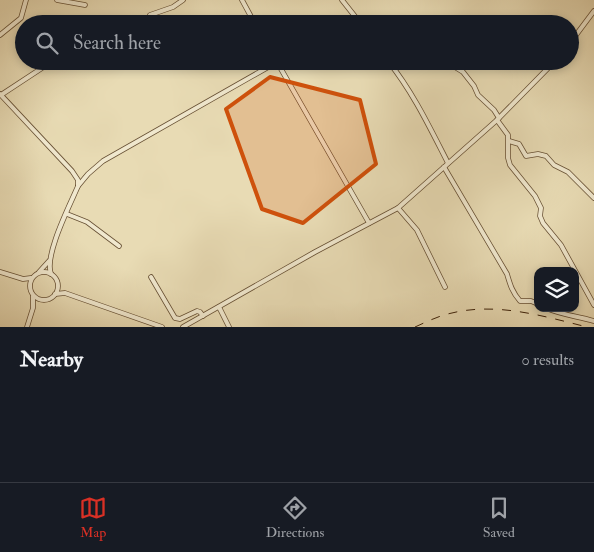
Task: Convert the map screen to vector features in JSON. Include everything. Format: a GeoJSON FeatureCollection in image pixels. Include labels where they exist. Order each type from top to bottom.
{"type":"FeatureCollection","features":[{"type":"Feature","properties":{"kind":"street"},"geometry":{"type":"LineString","coordinates":[[57,0],[84,5]]}},
{"type":"Feature","properties":{"kind":"street"},"geometry":{"type":"LineString","coordinates":[[153,15],[173,7],[183,0]]}},
{"type":"Feature","properties":{"kind":"street"},"geometry":{"type":"LineString","coordinates":[[242,0],[250,15]]}},
{"type":"Feature","properties":{"kind":"street"},"geometry":{"type":"LineString","coordinates":[[342,0],[354,15]]}},
{"type":"Feature","properties":{"kind":"street"},"geometry":{"type":"LineString","coordinates":[[22,15],[24,1]]}},
{"type":"Feature","properties":{"kind":"street"},"geometry":{"type":"LineString","coordinates":[[579,31],[594,11]]}},
{"type":"Feature","properties":{"kind":"street"},"geometry":{"type":"LineString","coordinates":[[0,35],[15,23]]}},
{"type":"Feature","properties":{"kind":"street"},"geometry":{"type":"LineString","coordinates":[[39,70],[0,94],[76,175],[78,186]]}},
{"type":"Feature","properties":{"kind":"street"},"geometry":{"type":"LineString","coordinates":[[0,272],[23,280],[32,278],[39,272],[49,261],[78,186],[103,161],[263,70]]}},
{"type":"Feature","properties":{"kind":"street"},"geometry":{"type":"LineString","coordinates":[[282,70],[368,223]]}},
{"type":"Feature","properties":{"kind":"street"},"geometry":{"type":"LineString","coordinates":[[395,70],[421,111],[446,165],[507,274],[510,287],[520,301],[534,302]]}},
{"type":"Feature","properties":{"kind":"street"},"geometry":{"type":"LineString","coordinates":[[460,70],[474,86],[478,95],[494,110],[507,132],[510,165],[535,196],[541,208],[540,216],[543,223],[561,245],[594,305]]}},
{"type":"Feature","properties":{"kind":"street"},"geometry":{"type":"LineString","coordinates":[[183,327],[193,325],[203,316],[398,208],[498,119],[546,70]]}},
{"type":"Feature","properties":{"kind":"street"},"geometry":{"type":"LineString","coordinates":[[509,140],[519,144],[526,156],[538,154],[546,156],[554,165],[568,172],[594,198]]}},
{"type":"Feature","properties":{"kind":"street"},"geometry":{"type":"LineString","coordinates":[[398,208],[417,230],[445,287]]}},
{"type":"Feature","properties":{"kind":"street"},"geometry":{"type":"LineString","coordinates":[[66,214],[87,222],[119,246]]}},
{"type":"Feature","properties":{"kind":"street"},"geometry":{"type":"LineString","coordinates":[[49,261],[51,274]]}},
{"type":"Feature","properties":{"kind":"street"},"geometry":{"type":"LineString","coordinates":[[39,272],[45,272],[54,276],[58,285],[65,293]]}},
{"type":"Feature","properties":{"kind":"street"},"geometry":{"type":"LineString","coordinates":[[151,277],[175,318],[180,319],[197,311],[203,316]]}},
{"type":"Feature","properties":{"kind":"street"},"geometry":{"type":"LineString","coordinates":[[19,278],[29,287],[34,296],[33,308],[27,327]]}},
{"type":"Feature","properties":{"kind":"street"},"geometry":{"type":"LineString","coordinates":[[29,287],[32,278]]}},
{"type":"Feature","properties":{"kind":"street"},"geometry":{"type":"LineString","coordinates":[[55,294],[58,285]]}},
{"type":"Feature","properties":{"kind":"street"},"geometry":{"type":"LineString","coordinates":[[33,308],[55,294],[65,293],[162,327]]}},
{"type":"Feature","properties":{"kind":"street"},"geometry":{"type":"LineString","coordinates":[[34,296],[44,300]]}},
{"type":"Feature","properties":{"kind":"street"},"geometry":{"type":"LineString","coordinates":[[219,307],[228,327]]}},
{"type":"Feature","properties":{"kind":"street"},"geometry":{"type":"LineString","coordinates":[[555,312],[594,321]]}},
{"type":"Feature","properties":{"kind":"highlighted area"},"geometry":{"type":"Polygon","coordinates":[[[270,77],[360,100],[376,164],[303,223],[262,209],[226,109],[270,77]]]}},
{"type":"Feature","properties":{"kind":"railway"},"geometry":{"type":"LineString","coordinates":[[415,327],[441,316],[459,311],[478,309],[496,309],[533,314],[587,327]]}}]}
